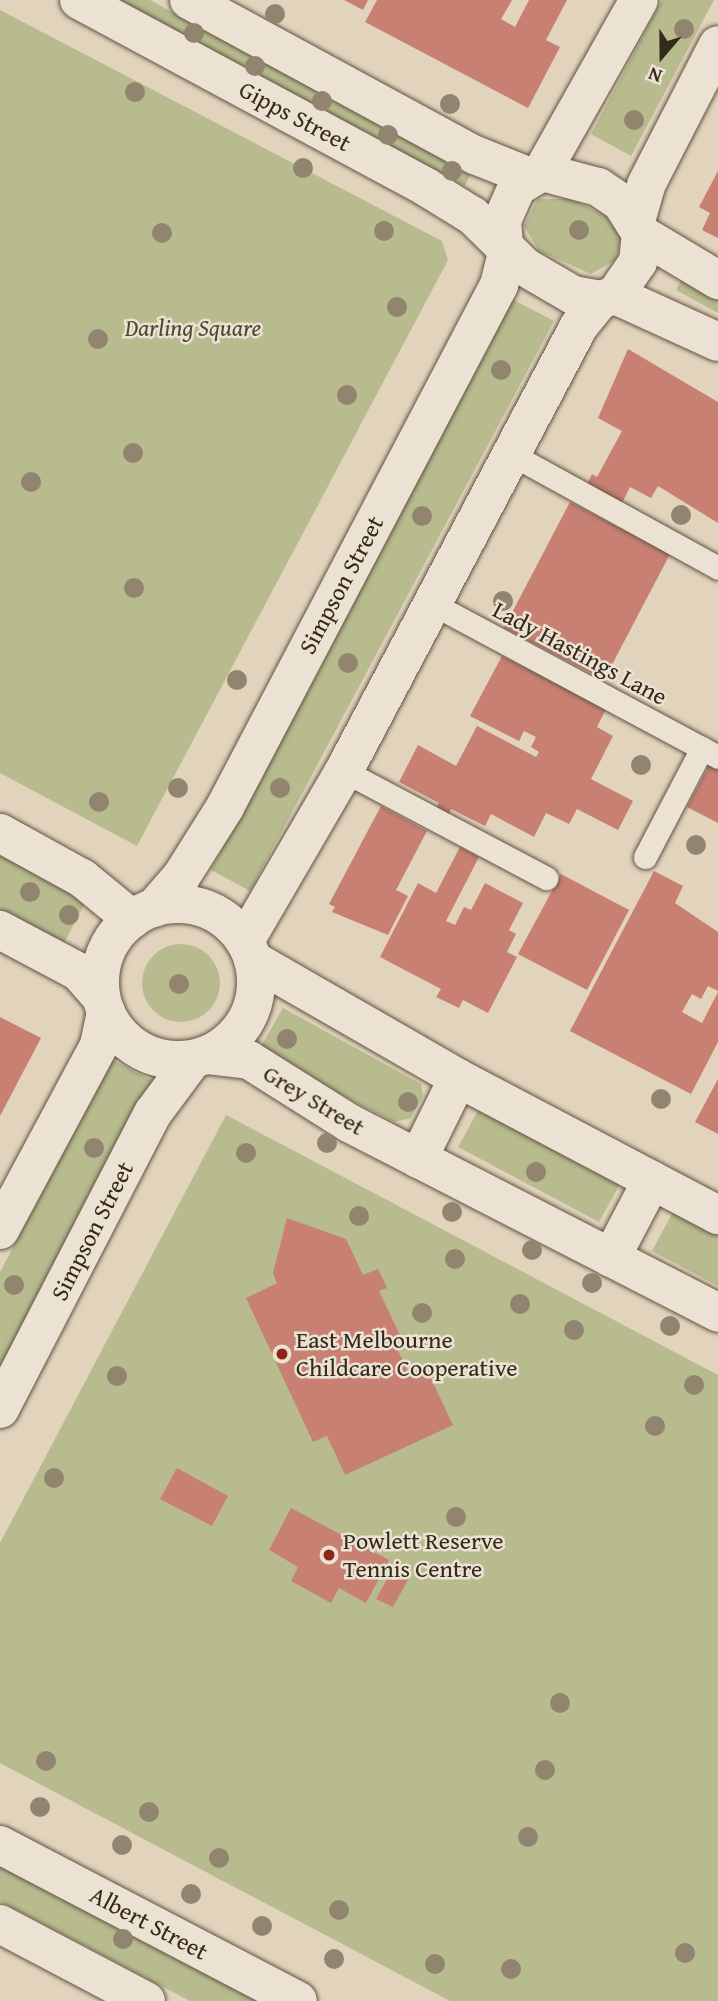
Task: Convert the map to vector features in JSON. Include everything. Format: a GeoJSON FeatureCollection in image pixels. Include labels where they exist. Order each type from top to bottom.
{"type":"FeatureCollection","features":[{"type":"Feature","properties":{"kind":"street","name":"Gipps Street"},"geometry":{"type":"LineString","coordinates":[[79,0],[426,187],[506,246]]}},
{"type":"Feature","properties":{"kind":"street"},"geometry":{"type":"LineString","coordinates":[[189,0],[475,155],[536,175],[598,187],[639,227],[718,280]]}},
{"type":"Feature","properties":{"kind":"street"},"geometry":{"type":"LineString","coordinates":[[639,0],[536,175],[508,205],[506,246],[549,284],[608,297],[718,342]]}},
{"type":"Feature","properties":{"kind":"street"},"geometry":{"type":"LineString","coordinates":[[0,930],[79,972],[104,1005],[120,1035],[141,1051],[166,1059],[200,1057],[227,1043],[253,1006],[249,950],[579,326],[638,262],[639,227],[646,185],[718,45]]}},
{"type":"Feature","properties":{"kind":"street","name":"Simpson Street"},"geometry":{"type":"LineString","coordinates":[[143,913],[181,877],[225,807],[499,285],[506,246]]}},
{"type":"Feature","properties":{"kind":"street"},"geometry":{"type":"LineString","coordinates":[[0,834],[143,913]]}},
{"type":"Feature","properties":{"kind":"street"},"geometry":{"type":"LineString","coordinates":[[3,1219],[99,1045],[106,953],[143,913],[180,904],[205,908],[228,921],[249,950],[458,1078],[718,1215]]}},
{"type":"Feature","properties":{"kind":"street","name":"Simpson Street"},"geometry":{"type":"LineString","coordinates":[[0,1409],[153,1113],[200,1057]]}},
{"type":"Feature","properties":{"kind":"street","name":"Grey Street"},"geometry":{"type":"LineString","coordinates":[[200,1057],[249,1060],[418,1159],[718,1313]]}},
{"type":"Feature","properties":{"kind":"street"},"geometry":{"type":"LineString","coordinates":[[418,1159],[458,1078]]}},
{"type":"Feature","properties":{"kind":"street"},"geometry":{"type":"LineString","coordinates":[[611,1258],[652,1180]]}},
{"type":"Feature","properties":{"kind":"street","name":"Albert Street"},"geometry":{"type":"LineString","coordinates":[[0,1845],[298,2001]]}},
{"type":"Feature","properties":{"kind":"street"},"geometry":{"type":"LineString","coordinates":[[0,1924],[146,2001]]}},
{"type":"Feature","properties":{"kind":"lane"},"geometry":{"type":"LineString","coordinates":[[511,454],[718,568]]}},
{"type":"Feature","properties":{"kind":"lane","name":"Lady Hastings Lane"},"geometry":{"type":"LineString","coordinates":[[433,604],[710,753],[645,857]]}},
{"type":"Feature","properties":{"kind":"lane"},"geometry":{"type":"LineString","coordinates":[[344,771],[546,878]]}},
{"type":"Feature","properties":{"kind":"green space"},"geometry":{"type":"Polygon","coordinates":[[[118,0],[150,0],[471,173],[465,186],[118,0]]]}},
{"type":"Feature","properties":{"kind":"green space"},"geometry":{"type":"Polygon","coordinates":[[[662,0],[714,0],[631,156],[591,134],[662,0]]]}},
{"type":"Feature","properties":{"kind":"green space","name":"Darling Square"},"geometry":{"type":"Polygon","coordinates":[[[0,10],[442,241],[448,260],[137,846],[0,773],[0,10]]]}},
{"type":"Feature","properties":{"kind":"green space"},"geometry":{"type":"Polygon","coordinates":[[[538,199],[571,199],[606,216],[621,236],[616,260],[591,274],[539,251],[524,226],[538,199]]]}},
{"type":"Feature","properties":{"kind":"green space"},"geometry":{"type":"Polygon","coordinates":[[[683,277],[718,296],[718,313],[676,290],[683,277]]]}},
{"type":"Feature","properties":{"kind":"green space"},"geometry":{"type":"Polygon","coordinates":[[[512,299],[554,321],[250,891],[211,870],[512,299]]]}},
{"type":"Feature","properties":{"kind":"green space"},"geometry":{"type":"Polygon","coordinates":[[[0,855],[86,901],[64,943],[0,909],[0,855]]]}},
{"type":"Feature","properties":{"kind":"green space"},"geometry":{"type":"Polygon","coordinates":[[[181,944],[196,947],[209,955],[217,968],[220,983],[217,998],[209,1011],[196,1019],[181,1022],[166,1019],[153,1011],[145,998],[142,983],[145,968],[153,955],[166,947],[181,944]]]}},
{"type":"Feature","properties":{"kind":"green space"},"geometry":{"type":"Polygon","coordinates":[[[283,1008],[421,1084],[423,1096],[411,1118],[394,1122],[258,1052],[283,1008]]]}},
{"type":"Feature","properties":{"kind":"green space"},"geometry":{"type":"Polygon","coordinates":[[[112,1060],[155,1082],[0,1377],[0,1272],[112,1060]]]}},
{"type":"Feature","properties":{"kind":"green space"},"geometry":{"type":"Polygon","coordinates":[[[479,1109],[620,1184],[599,1222],[458,1147],[479,1109]]]}},
{"type":"Feature","properties":{"kind":"green space"},"geometry":{"type":"Polygon","coordinates":[[[226,1115],[718,1375],[718,2001],[450,2001],[0,1763],[0,1543],[226,1115]]]}},
{"type":"Feature","properties":{"kind":"green space"},"geometry":{"type":"Polygon","coordinates":[[[673,1212],[718,1236],[718,1286],[652,1251],[673,1212]]]}},
{"type":"Feature","properties":{"kind":"green space"},"geometry":{"type":"Polygon","coordinates":[[[0,1860],[265,2001],[190,2001],[0,1901],[0,1860]]]}},
{"type":"Feature","properties":{"kind":"building"},"geometry":{"type":"Polygon","coordinates":[[[344,0],[368,0],[363,10],[344,0]]]}},
{"type":"Feature","properties":{"kind":"building"},"geometry":{"type":"Polygon","coordinates":[[[377,0],[512,0],[501,19],[515,27],[529,0],[567,0],[546,40],[560,47],[528,108],[365,22],[377,0]]]}},
{"type":"Feature","properties":{"kind":"building"},"geometry":{"type":"Polygon","coordinates":[[[718,171],[718,238],[702,230],[710,213],[699,207],[718,171]]]}},
{"type":"Feature","properties":{"kind":"building"},"geometry":{"type":"Polygon","coordinates":[[[628,349],[718,402],[718,523],[658,486],[651,498],[630,487],[621,505],[586,487],[592,474],[597,477],[622,431],[598,418],[628,349]]]}},
{"type":"Feature","properties":{"kind":"building"},"geometry":{"type":"Polygon","coordinates":[[[570,502],[670,554],[604,680],[504,628],[570,502]]]}},
{"type":"Feature","properties":{"kind":"building"},"geometry":{"type":"Polygon","coordinates":[[[502,656],[606,709],[597,727],[613,736],[591,779],[633,801],[618,830],[577,809],[569,824],[546,813],[534,837],[491,814],[485,826],[451,809],[447,819],[433,812],[439,803],[399,782],[418,745],[456,766],[477,726],[536,757],[539,752],[531,747],[536,737],[524,731],[519,741],[470,716],[502,656]]]}},
{"type":"Feature","properties":{"kind":"building"},"geometry":{"type":"Polygon","coordinates":[[[710,764],[718,769],[718,823],[687,807],[710,764]]]}},
{"type":"Feature","properties":{"kind":"building"},"geometry":{"type":"Polygon","coordinates":[[[381,806],[427,831],[396,890],[408,896],[388,935],[332,912],[335,907],[329,904],[381,806]]]}},
{"type":"Feature","properties":{"kind":"building"},"geometry":{"type":"Polygon","coordinates":[[[460,847],[479,857],[446,921],[455,925],[464,907],[471,910],[485,883],[523,903],[509,930],[516,934],[507,952],[517,957],[488,1013],[463,1000],[459,1008],[436,997],[441,989],[380,957],[418,883],[436,893],[460,847]]]}},
{"type":"Feature","properties":{"kind":"building"},"geometry":{"type":"Polygon","coordinates":[[[654,871],[683,886],[675,903],[718,932],[718,991],[708,986],[701,999],[692,994],[682,1012],[702,1023],[718,992],[718,1042],[691,1094],[570,1031],[654,871]]]}},
{"type":"Feature","properties":{"kind":"building"},"geometry":{"type":"Polygon","coordinates":[[[561,874],[629,910],[587,990],[518,954],[561,874]]]}},
{"type":"Feature","properties":{"kind":"building"},"geometry":{"type":"Polygon","coordinates":[[[0,1017],[41,1038],[0,1116],[0,1017]]]}},
{"type":"Feature","properties":{"kind":"building"},"geometry":{"type":"Polygon","coordinates":[[[718,1079],[718,1134],[695,1122],[718,1079]]]}},
{"type":"Feature","properties":{"kind":"building"},"geometry":{"type":"Polygon","coordinates":[[[287,1218],[346,1239],[363,1275],[378,1269],[387,1288],[379,1291],[402,1339],[394,1342],[409,1374],[425,1366],[453,1425],[345,1475],[327,1436],[313,1442],[246,1298],[277,1283],[273,1273],[287,1218]]]}},
{"type":"Feature","properties":{"kind":"building"},"geometry":{"type":"Polygon","coordinates":[[[177,1468],[228,1496],[212,1526],[160,1499],[177,1468]]]}},
{"type":"Feature","properties":{"kind":"building","name":"Powlett Reserve Tennis Centre"},"geometry":{"type":"Polygon","coordinates":[[[291,1508],[389,1560],[366,1603],[339,1588],[331,1603],[291,1581],[298,1567],[269,1550],[291,1508]]]}},
{"type":"Feature","properties":{"kind":"building"},"geometry":{"type":"Polygon","coordinates":[[[395,1565],[411,1574],[393,1607],[376,1599],[395,1565]]]}},
{"type":"Feature","properties":{"kind":"place","name":"East Melbourne Childcare Cooperative"},"geometry":{"type":"Point","coordinates":[282,1354]}},
{"type":"Feature","properties":{"kind":"place","name":"Powlett Reserve Tennis Centre"},"geometry":{"type":"Point","coordinates":[329,1555]}}]}
